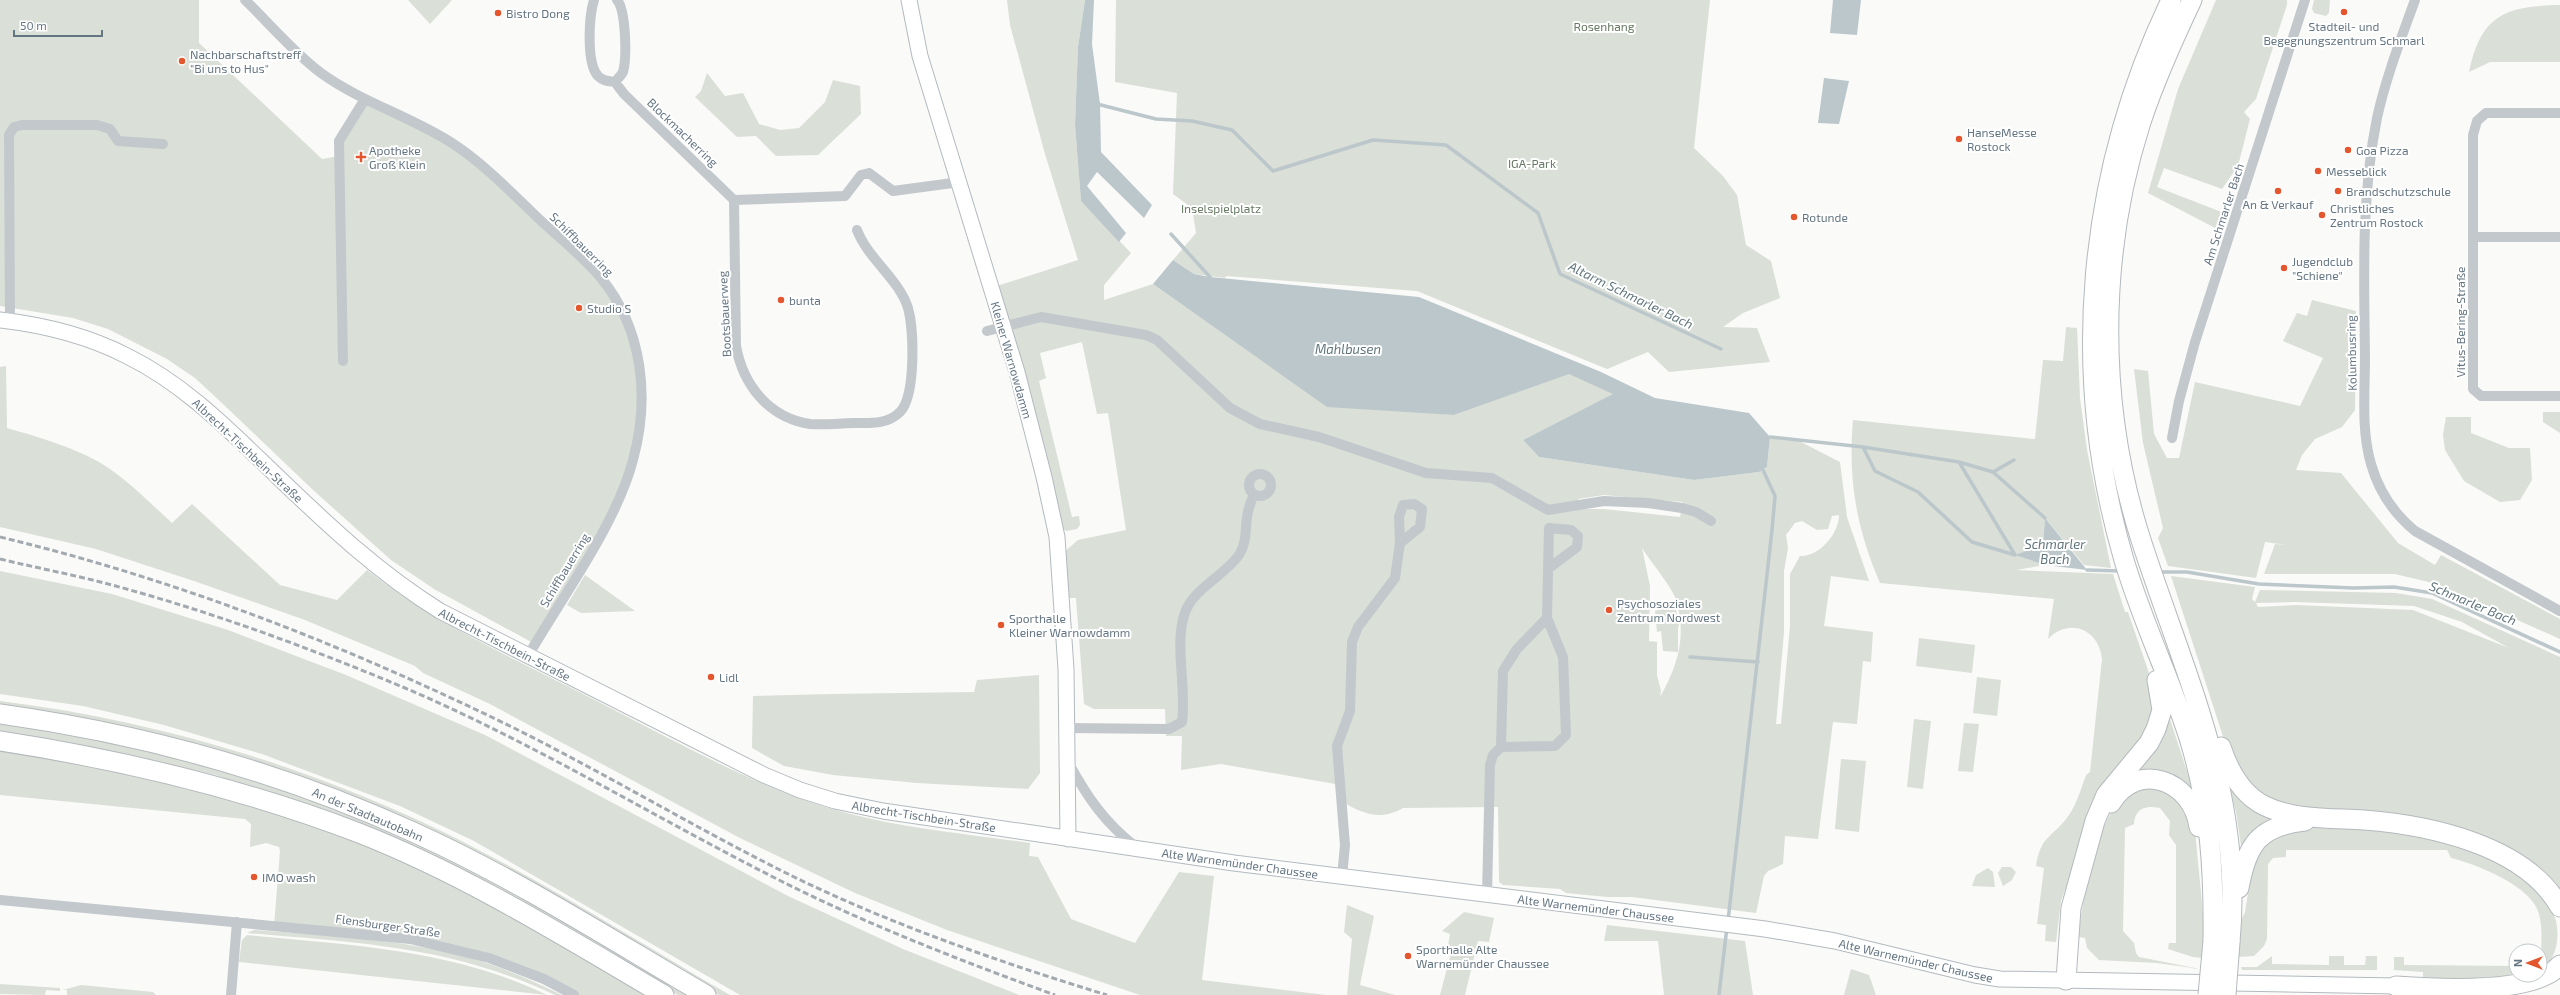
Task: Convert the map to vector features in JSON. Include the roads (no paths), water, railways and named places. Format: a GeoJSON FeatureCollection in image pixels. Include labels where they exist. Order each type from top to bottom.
{"type":"FeatureCollection","features":[{"type":"Feature","properties":{"kind":"highway"},"geometry":{"type":"LineString","coordinates":[[2171,0],[2140,72],[2118,142],[2102,212],[2093,283],[2091,374],[2109,508],[2124,562],[2145,626],[2188,737],[2197,767],[2208,820],[2214,898],[2222,941],[2226,995]]}},
{"type":"Feature","properties":{"kind":"highway"},"geometry":{"type":"LineString","coordinates":[[2192,0],[2155,84],[2141,122],[2125,183],[2113,259],[2109,345],[2114,410],[2124,474],[2148,561],[2202,718],[2227,818],[2231,851],[2232,923]]}},
{"type":"Feature","properties":{"kind":"highway"},"geometry":{"type":"LineString","coordinates":[[2066,980],[2071,908],[2092,837],[2095,821],[2106,796],[2149,742],[2160,720],[2162,699],[2147,650],[2145,626]]}},
{"type":"Feature","properties":{"kind":"highway","name":"An der Stadtautobahn"},"geometry":{"type":"LineString","coordinates":[[0,714],[90,728],[152,742],[264,773],[366,811],[495,873],[706,995]]}},
{"type":"Feature","properties":{"kind":"highway"},"geometry":{"type":"LineString","coordinates":[[2202,718],[2216,731],[2233,775],[2250,796],[2265,806],[2283,812],[2330,819],[2411,825],[2471,842],[2500,855],[2530,874],[2552,896],[2560,907]]}},
{"type":"Feature","properties":{"kind":"highway","name":"An der Stadtautobahn"},"geometry":{"type":"LineString","coordinates":[[0,741],[116,761],[207,782],[359,833],[488,893],[664,995]]}},
{"type":"Feature","properties":{"kind":"highway"},"geometry":{"type":"LineString","coordinates":[[2092,837],[2112,801],[2122,790],[2144,780],[2157,780],[2168,783],[2183,792],[2196,811],[2203,852],[2205,882],[2214,898]]}},
{"type":"Feature","properties":{"kind":"highway"},"geometry":{"type":"LineString","coordinates":[[2208,995],[2222,941],[2232,923],[2245,862],[2250,849],[2259,837],[2269,829],[2284,824],[2330,819]]}},
{"type":"Feature","properties":{"kind":"highway"},"geometry":{"type":"LineString","coordinates":[[2396,986],[2512,991],[2534,986],[2547,979],[2560,965]]}},
{"type":"Feature","properties":{"kind":"street","name":"Schiffbauerring"},"geometry":{"type":"LineString","coordinates":[[245,0],[320,72],[365,99],[454,144],[503,184],[600,276],[626,316],[634,340],[642,390],[641,425],[626,482],[602,533],[528,656]]}},
{"type":"Feature","properties":{"kind":"street"},"geometry":{"type":"LineString","coordinates":[[594,0],[591,11],[591,65],[598,77],[606,81],[615,82],[622,74],[624,65],[623,11],[617,0]]}},
{"type":"Feature","properties":{"kind":"street","name":"Kleiner Warnowdamm"},"geometry":{"type":"LineString","coordinates":[[910,0],[920,56],[960,182],[1031,421],[1057,537],[1064,614],[1068,839]]}},
{"type":"Feature","properties":{"kind":"street","name":"Am Schmarler Bach"},"geometry":{"type":"LineString","coordinates":[[2172,438],[2179,400],[2195,342],[2306,0]]}},
{"type":"Feature","properties":{"kind":"street","name":"Kolumbusring"},"geometry":{"type":"LineString","coordinates":[[2415,0],[2390,71],[2378,117],[2365,215],[2365,436],[2371,464],[2380,491],[2387,502],[2415,531],[2560,611]]}},
{"type":"Feature","properties":{"kind":"street","name":"Blockmacherring"},"geometry":{"type":"LineString","coordinates":[[615,82],[624,94],[734,200]]}},
{"type":"Feature","properties":{"kind":"street"},"geometry":{"type":"LineString","coordinates":[[344,361],[339,141],[365,99]]}},
{"type":"Feature","properties":{"kind":"street","name":"Vitus-Bering-Straße"},"geometry":{"type":"LineString","coordinates":[[2560,113],[2486,113],[2477,121],[2473,135],[2472,236],[2473,389],[2481,396],[2560,396]]}},
{"type":"Feature","properties":{"kind":"street","name":"Albrecht-Tischbein-Straße"},"geometry":{"type":"LineString","coordinates":[[162,144],[118,141],[110,129],[97,125],[22,125],[11,131],[5,321],[72,334],[100,344],[156,372],[204,408],[372,564],[440,612],[746,767],[800,790],[883,811],[1068,839]]}},
{"type":"Feature","properties":{"kind":"street"},"geometry":{"type":"LineString","coordinates":[[734,200],[845,196],[861,176],[869,173],[893,191],[960,182]]}},
{"type":"Feature","properties":{"kind":"street","name":"Bootsbauerweg"},"geometry":{"type":"LineString","coordinates":[[734,200],[736,346],[739,364],[754,391],[782,415],[802,422],[879,423],[896,415],[909,399],[912,382],[910,321],[902,295],[863,245],[857,230]]}},
{"type":"Feature","properties":{"kind":"street"},"geometry":{"type":"LineString","coordinates":[[2472,236],[2560,237]]}},
{"type":"Feature","properties":{"kind":"street"},"geometry":{"type":"LineString","coordinates":[[987,331],[1004,328],[1041,317],[1146,335],[1157,340],[1230,408],[1246,418],[1260,424],[1318,437],[1426,473],[1492,478],[1548,510],[1604,501],[1648,503],[1682,508],[1696,512],[1711,520]]}},
{"type":"Feature","properties":{"kind":"street"},"geometry":{"type":"LineString","coordinates":[[1067,728],[1169,729],[1182,722],[1184,710],[1182,643],[1186,610],[1193,599],[1238,556],[1245,543],[1247,516],[1254,494]]}},
{"type":"Feature","properties":{"kind":"street"},"geometry":{"type":"LineString","coordinates":[[1342,877],[1345,845],[1343,802],[1336,760],[1339,737],[1350,711],[1352,642],[1358,627],[1396,578],[1400,543]]}},
{"type":"Feature","properties":{"kind":"street"},"geometry":{"type":"LineString","coordinates":[[1501,747],[1555,746],[1566,736],[1563,656],[1547,618],[1549,568]]}},
{"type":"Feature","properties":{"kind":"street"},"geometry":{"type":"LineString","coordinates":[[1487,895],[1490,765],[1493,755],[1501,747],[1503,671],[1517,649],[1547,618]]}},
{"type":"Feature","properties":{"kind":"street","name":"Alte Warnemünder Chaussee"},"geometry":{"type":"LineString","coordinates":[[1066,759],[1096,810],[1113,830],[1139,850]]}},
{"type":"Feature","properties":{"kind":"street","name":"Alte Warnemünder Chaussee"},"geometry":{"type":"LineString","coordinates":[[1068,839],[1342,877],[1733,925],[1835,941],[1975,975],[2015,980],[2396,986]]}},
{"type":"Feature","properties":{"kind":"street","name":"Flensburger Straße"},"geometry":{"type":"LineString","coordinates":[[0,900],[395,937],[452,948],[514,967],[544,979],[574,995]]}},
{"type":"Feature","properties":{"kind":"street"},"geometry":{"type":"LineString","coordinates":[[231,995],[237,922]]}},
{"type":"Feature","properties":{"kind":"water"},"geometry":{"type":"Polygon","coordinates":[[[1085,0],[1094,0],[1092,44],[1100,104],[1101,152],[1152,205],[1144,218],[1097,172],[1087,186],[1126,233],[1119,242],[1081,201],[1075,125],[1078,47],[1085,0]]]}},
{"type":"Feature","properties":{"kind":"water"},"geometry":{"type":"Polygon","coordinates":[[[1833,0],[1861,0],[1857,35],[1830,33],[1833,0]]]}},
{"type":"Feature","properties":{"kind":"water"},"geometry":{"type":"Polygon","coordinates":[[[1824,78],[1849,81],[1839,124],[1818,123],[1824,78]]]}},
{"type":"Feature","properties":{"kind":"water","name":"Mahlbusen"},"geometry":{"type":"Polygon","coordinates":[[[1173,260],[1194,274],[1210,277],[1419,297],[1601,372],[1655,398],[1749,413],[1770,437],[1767,467],[1759,472],[1694,480],[1539,457],[1523,440],[1613,394],[1569,374],[1454,415],[1327,407],[1153,284],[1173,260]]]}},
{"type":"Feature","properties":{"kind":"water","name":"Schmarler Bach"},"geometry":{"type":"Polygon","coordinates":[[[2045,518],[2087,570],[2045,565],[2015,555],[2043,545],[2045,518]]]}},
{"type":"Feature","properties":{"kind":"waterway","name":"Altarm Schmarler Bach"},"geometry":{"type":"LineString","coordinates":[[1097,104],[1156,119],[1192,121],[1232,130],[1273,171],[1373,140],[1446,145],[1538,213],[1560,274],[1721,349]]}},
{"type":"Feature","properties":{"kind":"waterway"},"geometry":{"type":"LineString","coordinates":[[1171,234],[1210,277]]}},
{"type":"Feature","properties":{"kind":"waterway","name":"Schmarler Bach"},"geometry":{"type":"LineString","coordinates":[[1770,437],[1863,447],[1959,462],[2015,555]]}},
{"type":"Feature","properties":{"kind":"waterway"},"geometry":{"type":"LineString","coordinates":[[1863,447],[1875,471],[1918,492],[1972,542],[2015,555]]}},
{"type":"Feature","properties":{"kind":"waterway","name":"Schmarler Bach"},"geometry":{"type":"LineString","coordinates":[[1993,472],[2014,460]]}},
{"type":"Feature","properties":{"kind":"waterway","name":"Schmarler Bach"},"geometry":{"type":"LineString","coordinates":[[1959,462],[1993,472],[2045,518]]}},
{"type":"Feature","properties":{"kind":"waterway"},"geometry":{"type":"LineString","coordinates":[[1728,921],[1775,496],[1763,470]]}},
{"type":"Feature","properties":{"kind":"waterway","name":"Schmarler Bach"},"geometry":{"type":"LineString","coordinates":[[2087,570],[2121,571]]}},
{"type":"Feature","properties":{"kind":"waterway","name":"Schmarler Bach"},"geometry":{"type":"LineString","coordinates":[[2157,572],[2187,572],[2259,584],[2354,588],[2394,587],[2432,593],[2560,652]]}},
{"type":"Feature","properties":{"kind":"waterway"},"geometry":{"type":"LineString","coordinates":[[1690,657],[1758,662]]}},
{"type":"Feature","properties":{"kind":"waterway"},"geometry":{"type":"LineString","coordinates":[[1719,995],[1727,927]]}},
{"type":"Feature","properties":{"kind":"railway"},"geometry":{"type":"LineString","coordinates":[[0,537],[67,554],[198,595],[326,643],[452,698],[514,728],[786,873],[824,891],[903,925],[1025,969],[1107,995]]}},
{"type":"Feature","properties":{"kind":"railway"},"geometry":{"type":"LineString","coordinates":[[0,559],[98,581],[187,607],[297,645],[369,673],[453,709],[500,732],[732,856],[847,912],[916,942],[1055,995]]}},
{"type":"Feature","properties":{"kind":"place","name":"Stadteil- und Begegnungszentrum Schmarl"},"geometry":{"type":"Point","coordinates":[2344,12]}},
{"type":"Feature","properties":{"kind":"place","name":"Bistro Dong"},"geometry":{"type":"Point","coordinates":[498,13]}},
{"type":"Feature","properties":{"kind":"place","name":"Nachbarschaftstreff \"Bi uns to Hus\""},"geometry":{"type":"Point","coordinates":[182,61]}},
{"type":"Feature","properties":{"kind":"place","name":"HanseMesse Rostock"},"geometry":{"type":"Point","coordinates":[1959,139]}},
{"type":"Feature","properties":{"kind":"place","name":"Goa Pizza"},"geometry":{"type":"Point","coordinates":[2348,150]}},
{"type":"Feature","properties":{"kind":"place","name":"Apotheke Groß Klein"},"geometry":{"type":"Point","coordinates":[361,157]}},
{"type":"Feature","properties":{"kind":"place","name":"Messeblick"},"geometry":{"type":"Point","coordinates":[2318,171]}},
{"type":"Feature","properties":{"kind":"place","name":"An & Verkauf"},"geometry":{"type":"Point","coordinates":[2278,191]}},
{"type":"Feature","properties":{"kind":"place","name":"Brandschutzschule"},"geometry":{"type":"Point","coordinates":[2338,191]}},
{"type":"Feature","properties":{"kind":"place","name":"Christliches Zentrum Rostock"},"geometry":{"type":"Point","coordinates":[2322,215]}},
{"type":"Feature","properties":{"kind":"place","name":"Rotunde"},"geometry":{"type":"Point","coordinates":[1794,217]}},
{"type":"Feature","properties":{"kind":"place","name":"Jugendclub \"Schiene\""},"geometry":{"type":"Point","coordinates":[2284,268]}},
{"type":"Feature","properties":{"kind":"place","name":"bunta"},"geometry":{"type":"Point","coordinates":[781,300]}},
{"type":"Feature","properties":{"kind":"place","name":"Studio S"},"geometry":{"type":"Point","coordinates":[579,308]}},
{"type":"Feature","properties":{"kind":"place","name":"Psychosoziales Zentrum Nordwest"},"geometry":{"type":"Point","coordinates":[1609,610]}},
{"type":"Feature","properties":{"kind":"place","name":"Sporthalle Kleiner Warnowdamm"},"geometry":{"type":"Point","coordinates":[1001,625]}},
{"type":"Feature","properties":{"kind":"place","name":"Lidl"},"geometry":{"type":"Point","coordinates":[711,677]}},
{"type":"Feature","properties":{"kind":"place","name":"IMO wash"},"geometry":{"type":"Point","coordinates":[254,877]}},
{"type":"Feature","properties":{"kind":"place","name":"Sporthalle Alte Warnemünder Chaussee"},"geometry":{"type":"Point","coordinates":[1408,956]}},
{"type":"Feature","properties":{"kind":"park label","name":"Rosenhang"},"geometry":{"type":"Point","coordinates":[1604,26]}},
{"type":"Feature","properties":{"kind":"park label","name":"IGA-Park"},"geometry":{"type":"Point","coordinates":[1532,163]}},
{"type":"Feature","properties":{"kind":"park label","name":"Inselspielplatz"},"geometry":{"type":"Point","coordinates":[1221,208]}}]}
